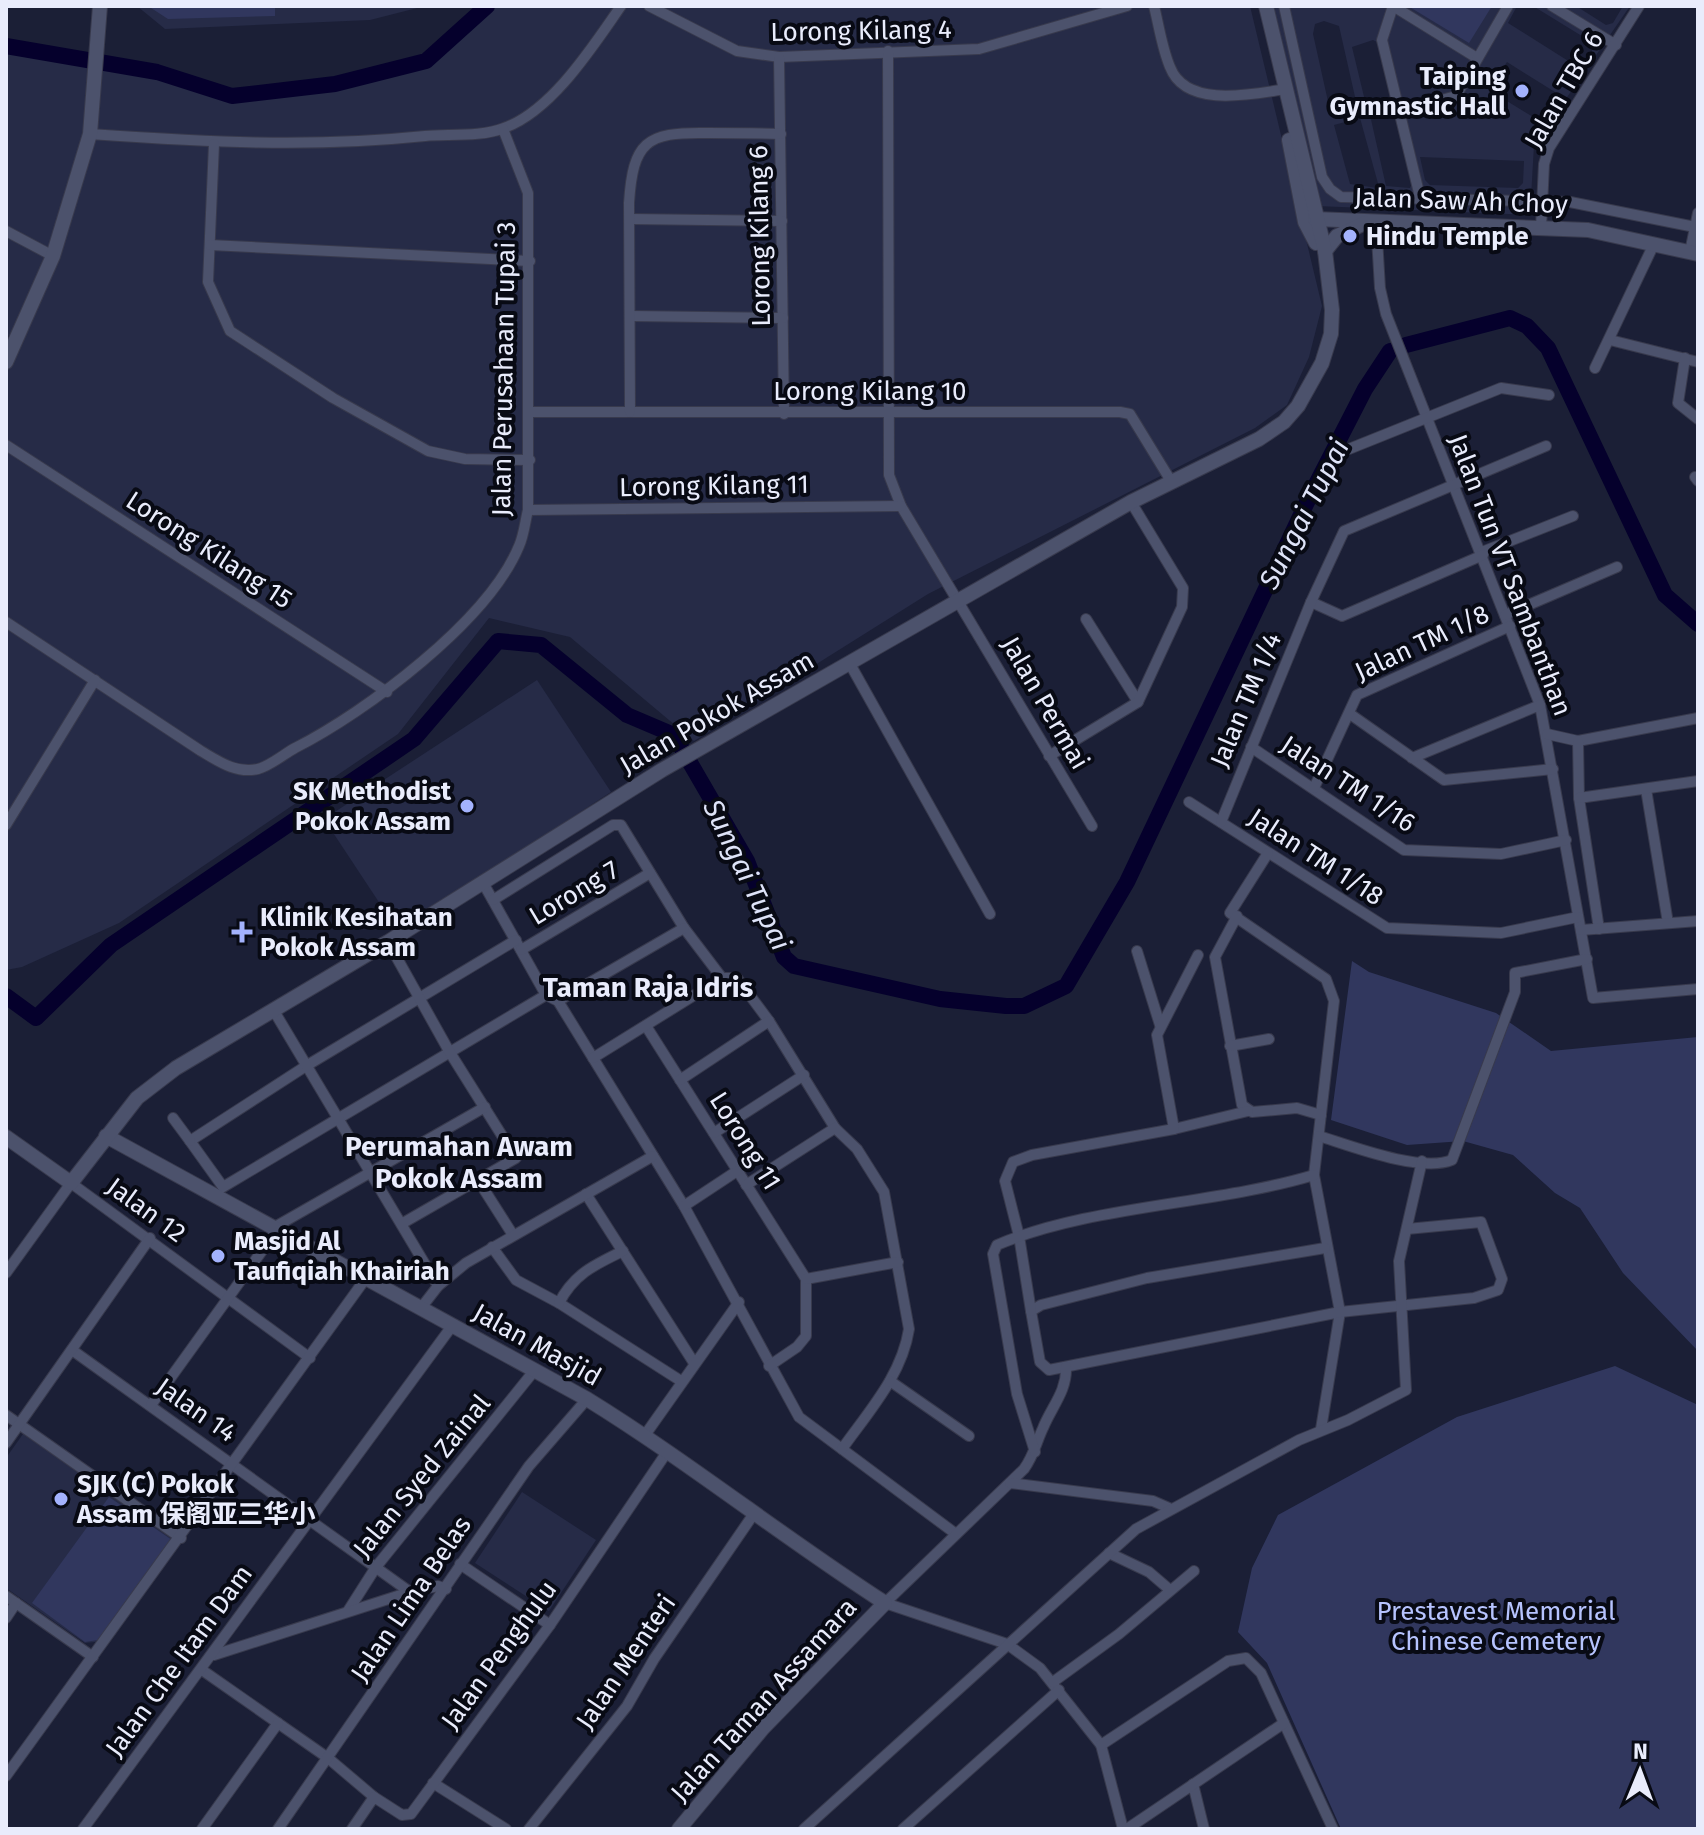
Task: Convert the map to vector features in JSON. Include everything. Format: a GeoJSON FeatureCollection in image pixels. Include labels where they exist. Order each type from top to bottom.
{"type":"FeatureCollection","features":[{"type":"Feature","properties":{"kind":"street"},"geometry":{"type":"LineString","coordinates":[[90,134],[214,144],[309,145],[503,129],[537,107],[578,67],[621,6]]}},
{"type":"Feature","properties":{"kind":"street","name":"Lorong Kilang 4"},"geometry":{"type":"LineString","coordinates":[[649,6],[728,47],[779,57],[979,49],[1127,6]]}},
{"type":"Feature","properties":{"kind":"street"},"geometry":{"type":"LineString","coordinates":[[1154,6],[1171,70],[1181,81],[1207,94],[1225,96],[1286,89]]}},
{"type":"Feature","properties":{"kind":"street"},"geometry":{"type":"LineString","coordinates":[[1266,6],[1329,268]]}},
{"type":"Feature","properties":{"kind":"street"},"geometry":{"type":"LineString","coordinates":[[1284,6],[1322,177],[1330,189],[1354,199],[1594,204],[1695,227]]}},
{"type":"Feature","properties":{"kind":"street"},"geometry":{"type":"LineString","coordinates":[[1421,201],[1382,40],[1393,6],[1477,58]]}},
{"type":"Feature","properties":{"kind":"street"},"geometry":{"type":"LineString","coordinates":[[1401,111],[1456,96],[1508,6]]}},
{"type":"Feature","properties":{"kind":"street"},"geometry":{"type":"LineString","coordinates":[[1552,6],[1616,45]]}},
{"type":"Feature","properties":{"kind":"street","name":"Jalan TBC 6"},"geometry":{"type":"LineString","coordinates":[[1541,228],[1544,164],[1549,148],[1639,6]]}},
{"type":"Feature","properties":{"kind":"street"},"geometry":{"type":"LineString","coordinates":[[6,362],[11,337],[53,256],[90,134],[100,12]]}},
{"type":"Feature","properties":{"kind":"street","name":"Jalan Permai"},"geometry":{"type":"LineString","coordinates":[[888,51],[889,475],[901,506],[1092,826]]}},
{"type":"Feature","properties":{"kind":"street","name":"Lorong Kilang 6"},"geometry":{"type":"LineString","coordinates":[[779,57],[784,414]]}},
{"type":"Feature","properties":{"kind":"street"},"geometry":{"type":"LineString","coordinates":[[1291,111],[1289,144],[1294,177],[1305,222],[1329,268]]}},
{"type":"Feature","properties":{"kind":"street","name":"Jalan Perusahaan Tupai 3"},"geometry":{"type":"LineString","coordinates":[[6,622],[226,766],[259,769],[330,730],[387,692],[492,592],[519,546],[528,510],[530,460],[530,261],[526,179],[503,129]]}},
{"type":"Feature","properties":{"kind":"street"},"geometry":{"type":"LineString","coordinates":[[630,412],[632,169],[645,146],[666,132],[781,134]]}},
{"type":"Feature","properties":{"kind":"street"},"geometry":{"type":"LineString","coordinates":[[214,144],[208,282],[226,326],[345,405],[428,451],[465,459],[530,460]]}},
{"type":"Feature","properties":{"kind":"street"},"geometry":{"type":"LineString","coordinates":[[1694,253],[1698,213]]}},
{"type":"Feature","properties":{"kind":"street"},"geometry":{"type":"LineString","coordinates":[[630,219],[782,221]]}},
{"type":"Feature","properties":{"kind":"street","name":"Jalan Saw Ah Choy"},"geometry":{"type":"LineString","coordinates":[[1315,219],[1588,230],[1694,253]]}},
{"type":"Feature","properties":{"kind":"street"},"geometry":{"type":"LineString","coordinates":[[1325,251],[1337,236],[1372,221]]}},
{"type":"Feature","properties":{"kind":"street","name":"Jalan Tun VT Sambanthan"},"geometry":{"type":"LineString","coordinates":[[1372,221],[1380,288],[1425,417],[1456,486],[1540,705],[1593,998],[1698,989]]}},
{"type":"Feature","properties":{"kind":"street"},"geometry":{"type":"LineString","coordinates":[[6,231],[53,256]]}},
{"type":"Feature","properties":{"kind":"street"},"geometry":{"type":"LineString","coordinates":[[1595,368],[1654,244]]}},
{"type":"Feature","properties":{"kind":"street"},"geometry":{"type":"LineString","coordinates":[[210,245],[530,261]]}},
{"type":"Feature","properties":{"kind":"street","name":"Jalan Pokok Assam"},"geometry":{"type":"LineString","coordinates":[[71,1183],[137,1098],[176,1068],[687,758],[1131,502],[1259,439],[1284,422],[1298,406],[1322,363],[1331,334],[1329,268]]}},
{"type":"Feature","properties":{"kind":"street"},"geometry":{"type":"LineString","coordinates":[[630,316],[783,318]]}},
{"type":"Feature","properties":{"kind":"street"},"geometry":{"type":"LineString","coordinates":[[1610,340],[1698,362]]}},
{"type":"Feature","properties":{"kind":"street"},"geometry":{"type":"LineString","coordinates":[[1685,358],[1678,403],[1698,419]]}},
{"type":"Feature","properties":{"kind":"street"},"geometry":{"type":"LineString","coordinates":[[1349,449],[1501,388],[1549,395]]}},
{"type":"Feature","properties":{"kind":"street","name":"Lorong Kilang 10"},"geometry":{"type":"LineString","coordinates":[[530,412],[1120,412],[1130,414],[1171,481]]}},
{"type":"Feature","properties":{"kind":"street","name":"Lorong Kilang 15"},"geometry":{"type":"LineString","coordinates":[[6,445],[387,692]]}},
{"type":"Feature","properties":{"kind":"street","name":"Jalan TM 1/4"},"geometry":{"type":"LineString","coordinates":[[1221,822],[1311,602],[1344,531],[1546,446]]}},
{"type":"Feature","properties":{"kind":"street"},"geometry":{"type":"LineString","coordinates":[[1049,756],[1138,702],[1182,607],[1183,588],[1131,502]]}},
{"type":"Feature","properties":{"kind":"street","name":"Lorong Kilang 11"},"geometry":{"type":"LineString","coordinates":[[528,510],[901,506]]}},
{"type":"Feature","properties":{"kind":"street"},"geometry":{"type":"LineString","coordinates":[[1311,602],[1342,616],[1573,516]]}},
{"type":"Feature","properties":{"kind":"street"},"geometry":{"type":"LineString","coordinates":[[1505,615],[1617,567]]}},
{"type":"Feature","properties":{"kind":"street"},"geometry":{"type":"LineString","coordinates":[[1086,619],[1138,702]]}},
{"type":"Feature","properties":{"kind":"street","name":"Jalan TM 1/8"},"geometry":{"type":"LineString","coordinates":[[1314,788],[1357,695],[1510,626]]}},
{"type":"Feature","properties":{"kind":"street"},"geometry":{"type":"LineString","coordinates":[[850,664],[990,914]]}},
{"type":"Feature","properties":{"kind":"street"},"geometry":{"type":"LineString","coordinates":[[6,825],[95,680]]}},
{"type":"Feature","properties":{"kind":"street"},"geometry":{"type":"LineString","coordinates":[[1412,758],[1540,705]]}},
{"type":"Feature","properties":{"kind":"street"},"geometry":{"type":"LineString","coordinates":[[1350,714],[1444,780],[1553,769]]}},
{"type":"Feature","properties":{"kind":"street"},"geometry":{"type":"LineString","coordinates":[[1547,734],[1578,741],[1698,718]]}},
{"type":"Feature","properties":{"kind":"street"},"geometry":{"type":"LineString","coordinates":[[1578,741],[1579,798],[1599,929]]}},
{"type":"Feature","properties":{"kind":"street","name":"Jalan TM 1/16"},"geometry":{"type":"LineString","coordinates":[[1251,747],[1404,850],[1501,854],[1566,840]]}},
{"type":"Feature","properties":{"kind":"street"},"geometry":{"type":"LineString","coordinates":[[1579,798],[1698,781]]}},
{"type":"Feature","properties":{"kind":"street"},"geometry":{"type":"LineString","coordinates":[[1646,789],[1668,923]]}},
{"type":"Feature","properties":{"kind":"street","name":"Jalan TM 1/18"},"geometry":{"type":"LineString","coordinates":[[1189,802],[1387,928],[1501,933],[1578,917]]}},
{"type":"Feature","properties":{"kind":"street"},"geometry":{"type":"LineString","coordinates":[[493,900],[613,825],[623,827],[684,928],[722,978]]}},
{"type":"Feature","properties":{"kind":"street"},"geometry":{"type":"LineString","coordinates":[[1268,853],[1230,913],[1326,979],[1334,1001],[1314,1175],[1325,1248],[1340,1312],[1321,1429]]}},
{"type":"Feature","properties":{"kind":"street","name":"Lorong 7"},"geometry":{"type":"LineString","coordinates":[[190,1141],[420,997],[650,873]]}},
{"type":"Feature","properties":{"kind":"street"},"geometry":{"type":"LineString","coordinates":[[482,881],[546,995],[558,1001],[684,1206],[799,1417],[956,1534]]}},
{"type":"Feature","properties":{"kind":"street"},"geometry":{"type":"LineString","coordinates":[[1237,916],[1215,957],[1242,1105],[1248,1111]]}},
{"type":"Feature","properties":{"kind":"street"},"geometry":{"type":"LineString","coordinates":[[1581,930],[1698,921]]}},
{"type":"Feature","properties":{"kind":"street"},"geometry":{"type":"LineString","coordinates":[[558,1001],[684,928]]}},
{"type":"Feature","properties":{"kind":"street"},"geometry":{"type":"LineString","coordinates":[[388,942],[449,1051],[516,1158],[403,1223]]}},
{"type":"Feature","properties":{"kind":"street"},"geometry":{"type":"LineString","coordinates":[[1137,951],[1160,1025]]}},
{"type":"Feature","properties":{"kind":"street"},"geometry":{"type":"LineString","coordinates":[[1174,1129],[1157,1045],[1160,1025],[1198,955]]}},
{"type":"Feature","properties":{"kind":"street"},"geometry":{"type":"LineString","coordinates":[[1319,1136],[1379,1154],[1448,1162],[1455,1155],[1515,992],[1515,973],[1587,959]]}},
{"type":"Feature","properties":{"kind":"street"},"geometry":{"type":"LineString","coordinates":[[593,1058],[722,978],[737,978],[769,1021],[835,1128],[857,1149],[884,1192],[909,1329],[902,1357],[890,1381],[842,1449]]}},
{"type":"Feature","properties":{"kind":"street"},"geometry":{"type":"LineString","coordinates":[[173,1118],[223,1187],[546,995]]}},
{"type":"Feature","properties":{"kind":"street"},"geometry":{"type":"LineString","coordinates":[[274,1011],[438,1286]]}},
{"type":"Feature","properties":{"kind":"street"},"geometry":{"type":"LineString","coordinates":[[680,1080],[769,1021]]}},
{"type":"Feature","properties":{"kind":"street","name":"Lorong 11"},"geometry":{"type":"LineString","coordinates":[[646,1026],[806,1279]]}},
{"type":"Feature","properties":{"kind":"street"},"geometry":{"type":"LineString","coordinates":[[1230,1046],[1269,1039]]}},
{"type":"Feature","properties":{"kind":"street"},"geometry":{"type":"LineString","coordinates":[[714,1133],[804,1075]]}},
{"type":"Feature","properties":{"kind":"street"},"geometry":{"type":"LineString","coordinates":[[151,1405],[230,1300],[275,1229],[485,1107]]}},
{"type":"Feature","properties":{"kind":"street"},"geometry":{"type":"LineString","coordinates":[[1321,1115],[1297,1108],[1248,1111],[1174,1129],[1032,1155],[1013,1162],[1005,1181],[1019,1236],[1044,1368],[1066,1367],[1340,1312],[1403,1308],[1492,1293],[1502,1279],[1481,1222],[1407,1229]]}},
{"type":"Feature","properties":{"kind":"street"},"geometry":{"type":"LineString","coordinates":[[123,1115],[126,1147]]}},
{"type":"Feature","properties":{"kind":"street"},"geometry":{"type":"LineString","coordinates":[[746,1185],[835,1128]]}},
{"type":"Feature","properties":{"kind":"street","name":"Jalan Masjid"},"geometry":{"type":"LineString","coordinates":[[106,1136],[587,1399],[645,1435],[753,1515],[885,1603]]}},
{"type":"Feature","properties":{"kind":"street"},"geometry":{"type":"LineString","coordinates":[[6,1137],[71,1183],[6,1273]]}},
{"type":"Feature","properties":{"kind":"street"},"geometry":{"type":"LineString","coordinates":[[421,1308],[438,1286],[492,1247],[653,1156]]}},
{"type":"Feature","properties":{"kind":"street"},"geometry":{"type":"LineString","coordinates":[[804,1829],[1136,1529],[1169,1508],[1195,1499],[1321,1429],[1348,1420],[1406,1390],[1399,1261],[1422,1161]]}},
{"type":"Feature","properties":{"kind":"street"},"geometry":{"type":"LineString","coordinates":[[684,1206],[737,1171]]}},
{"type":"Feature","properties":{"kind":"street"},"geometry":{"type":"LineString","coordinates":[[1035,1453],[1017,1394],[993,1254],[997,1245],[1019,1236],[1251,1191],[1314,1175]]}},
{"type":"Feature","properties":{"kind":"street"},"geometry":{"type":"LineString","coordinates":[[478,1180],[513,1235]]}},
{"type":"Feature","properties":{"kind":"street","name":"Jalan 12"},"geometry":{"type":"LineString","coordinates":[[71,1183],[310,1358]]}},
{"type":"Feature","properties":{"kind":"street"},"geometry":{"type":"LineString","coordinates":[[586,1194],[694,1363]]}},
{"type":"Feature","properties":{"kind":"street"},"geometry":{"type":"LineString","coordinates":[[6,1443],[150,1238]]}},
{"type":"Feature","properties":{"kind":"street"},"geometry":{"type":"LineString","coordinates":[[492,1247],[516,1280],[559,1303],[681,1381]]}},
{"type":"Feature","properties":{"kind":"street"},"geometry":{"type":"LineString","coordinates":[[1031,1311],[1147,1278],[1325,1248]]}},
{"type":"Feature","properties":{"kind":"street"},"geometry":{"type":"LineString","coordinates":[[559,1303],[570,1281],[586,1269],[623,1251]]}},
{"type":"Feature","properties":{"kind":"street"},"geometry":{"type":"LineString","coordinates":[[769,1366],[797,1347],[806,1336],[806,1279],[898,1262]]}},
{"type":"Feature","properties":{"kind":"street"},"geometry":{"type":"LineString","coordinates":[[6,1776],[366,1278]]}},
{"type":"Feature","properties":{"kind":"street"},"geometry":{"type":"LineString","coordinates":[[645,1435],[739,1302]]}},
{"type":"Feature","properties":{"kind":"street","name":"Jalan Che Itam Dam"},"geometry":{"type":"LineString","coordinates":[[83,1829],[214,1655],[452,1326]]}},
{"type":"Feature","properties":{"kind":"street","name":"Jalan 14"},"geometry":{"type":"LineString","coordinates":[[72,1350],[410,1592]]}},
{"type":"Feature","properties":{"kind":"street"},"geometry":{"type":"LineString","coordinates":[[1066,1367],[1063,1390],[1043,1428],[1035,1453],[1007,1485],[885,1603],[1007,1644],[1056,1686],[1101,1745],[1125,1829],[1284,1723]]}},
{"type":"Feature","properties":{"kind":"street","name":"Jalan Syed Zainal"},"geometry":{"type":"LineString","coordinates":[[348,1611],[376,1567],[534,1371]]}},
{"type":"Feature","properties":{"kind":"street"},"geometry":{"type":"LineString","coordinates":[[890,1381],[969,1436]]}},
{"type":"Feature","properties":{"kind":"street","name":"Jalan Lima Belas"},"geometry":{"type":"LineString","coordinates":[[278,1829],[529,1466],[587,1399]]}},
{"type":"Feature","properties":{"kind":"street"},"geometry":{"type":"LineString","coordinates":[[6,1415],[181,1538]]}},
{"type":"Feature","properties":{"kind":"street","name":"Jalan Penghulu"},"geometry":{"type":"LineString","coordinates":[[374,1797],[408,1816],[550,1625],[667,1452]]}},
{"type":"Feature","properties":{"kind":"street"},"geometry":{"type":"LineString","coordinates":[[1007,1485],[1153,1501],[1169,1508]]}},
{"type":"Feature","properties":{"kind":"street","name":"Jalan Menteri"},"geometry":{"type":"LineString","coordinates":[[529,1829],[627,1706],[654,1659],[753,1515]]}},
{"type":"Feature","properties":{"kind":"street"},"geometry":{"type":"LineString","coordinates":[[1109,1553],[1149,1572],[1170,1590]]}},
{"type":"Feature","properties":{"kind":"street"},"geometry":{"type":"LineString","coordinates":[[460,1564],[550,1625]]}},
{"type":"Feature","properties":{"kind":"street"},"geometry":{"type":"LineString","coordinates":[[903,1829],[1056,1686],[1194,1571]]}},
{"type":"Feature","properties":{"kind":"street"},"geometry":{"type":"LineString","coordinates":[[214,1655],[410,1592],[438,1586],[446,1589]]}},
{"type":"Feature","properties":{"kind":"street"},"geometry":{"type":"LineString","coordinates":[[6,1596],[93,1657]]}},
{"type":"Feature","properties":{"kind":"street"},"geometry":{"type":"LineString","coordinates":[[6,1618],[16,1603]]}},
{"type":"Feature","properties":{"kind":"street","name":"Jalan Taman Assamara"},"geometry":{"type":"LineString","coordinates":[[679,1829],[763,1728],[885,1603]]}},
{"type":"Feature","properties":{"kind":"street"},"geometry":{"type":"LineString","coordinates":[[1101,1745],[1238,1658],[1246,1658],[1261,1673],[1333,1829]]}},
{"type":"Feature","properties":{"kind":"street"},"geometry":{"type":"LineString","coordinates":[[202,1670],[328,1758],[374,1797],[352,1829]]}},
{"type":"Feature","properties":{"kind":"street"},"geometry":{"type":"LineString","coordinates":[[202,1829],[278,1723]]}},
{"type":"Feature","properties":{"kind":"street"},"geometry":{"type":"LineString","coordinates":[[433,1783],[506,1829]]}},
{"type":"Feature","properties":{"kind":"street"},"geometry":{"type":"LineString","coordinates":[[1193,1784],[1204,1829]]}},
{"type":"Feature","properties":{"kind":"shaded area"},"geometry":{"type":"Polygon","coordinates":[[[137,6],[425,6],[370,20],[165,29],[137,6]]]}},
{"type":"Feature","properties":{"kind":"shaded area"},"geometry":{"type":"Polygon","coordinates":[[[490,6],[1250,6],[1322,306],[1309,357],[1287,405],[1255,428],[928,594],[694,741],[570,637],[489,618],[398,734],[119,923],[22,967],[6,970],[6,358],[14,340],[6,334],[6,52],[228,92],[430,64],[482,18],[490,6]]]}},
{"type":"Feature","properties":{"kind":"shaded area"},"geometry":{"type":"Polygon","coordinates":[[[1270,6],[1517,6],[1508,23],[1581,69],[1592,51],[1590,41],[1533,6],[1576,6],[1606,25],[1613,23],[1623,6],[1630,6],[1534,145],[1530,215],[1317,206],[1270,6]],[[1324,21],[1315,24],[1313,34],[1331,115],[1358,110],[1339,26],[1324,21]],[[1373,40],[1352,47],[1366,105],[1392,99],[1379,43],[1373,40]],[[1507,62],[1489,90],[1538,120],[1555,92],[1507,62]],[[1397,108],[1370,115],[1386,186],[1410,188],[1414,179],[1397,108]],[[1360,118],[1334,125],[1350,184],[1379,187],[1360,118]],[[1420,157],[1425,180],[1430,185],[1518,188],[1523,183],[1524,161],[1420,157]]]}},
{"type":"Feature","properties":{"kind":"shaded area","name":"SK Methodist Pokok Assam"},"geometry":{"type":"Polygon","coordinates":[[[537,680],[611,792],[398,931],[324,819],[537,680]]]}},
{"type":"Feature","properties":{"kind":"shaded area","name":"SJK (C) Pokok Assam 保阁亚三华小"},"geometry":{"type":"Polygon","coordinates":[[[23,1434],[174,1540],[105,1641],[85,1643],[6,1588],[6,1458],[23,1434]]]}},
{"type":"Feature","properties":{"kind":"shaded area"},"geometry":{"type":"Polygon","coordinates":[[[522,1492],[596,1540],[549,1611],[475,1563],[522,1492]]]}},
{"type":"Feature","properties":{"kind":"green space"},"geometry":{"type":"Polygon","coordinates":[[[148,6],[275,6],[275,16],[168,19],[148,6]]]}},
{"type":"Feature","properties":{"kind":"green space"},"geometry":{"type":"Polygon","coordinates":[[[1408,6],[1492,6],[1469,43],[1408,6]]]}},
{"type":"Feature","properties":{"kind":"green space"},"geometry":{"type":"Polygon","coordinates":[[[1352,961],[1369,972],[1496,1013],[1551,1051],[1698,1037],[1698,1351],[1623,1273],[1580,1208],[1555,1193],[1513,1155],[1463,1141],[1407,1145],[1331,1120],[1352,961]]]}},
{"type":"Feature","properties":{"kind":"green space","name":"Prestavest Memorial Chinese Cemetery"},"geometry":{"type":"Polygon","coordinates":[[[1615,1366],[1698,1405],[1698,1829],[1341,1829],[1267,1663],[1238,1632],[1252,1568],[1278,1515],[1457,1417],[1615,1366]]]}},
{"type":"Feature","properties":{"kind":"green space"},"geometry":{"type":"Polygon","coordinates":[[[109,1497],[172,1540],[104,1639],[85,1642],[32,1603],[109,1497]]]}},
{"type":"Feature","properties":{"kind":"waterway"},"geometry":{"type":"LineString","coordinates":[[6,46],[157,72],[232,96],[335,84],[426,61],[487,6]]}},
{"type":"Feature","properties":{"kind":"waterway","name":"Sungai Tupai"},"geometry":{"type":"LineString","coordinates":[[1406,345],[1510,318],[1527,326],[1548,348],[1665,595],[1698,624]]}},
{"type":"Feature","properties":{"kind":"waterway","name":"Sungai Tupai"},"geometry":{"type":"LineString","coordinates":[[6,996],[36,1018],[111,945],[414,739],[498,641],[541,645],[627,715],[674,735],[747,861],[784,957],[794,966],[940,999],[1024,1006],[1066,986],[1127,882],[1307,502],[1365,389],[1390,351]]}},
{"type":"Feature","properties":{"kind":"place","name":"Taiping Gymnastic Hall"},"geometry":{"type":"Point","coordinates":[1522,91]}},
{"type":"Feature","properties":{"kind":"place","name":"Hindu Temple"},"geometry":{"type":"Point","coordinates":[1350,236]}},
{"type":"Feature","properties":{"kind":"place","name":"SK Methodist Pokok Assam"},"geometry":{"type":"Point","coordinates":[467,806]}},
{"type":"Feature","properties":{"kind":"place","name":"Klinik Kesihatan Pokok Assam"},"geometry":{"type":"Point","coordinates":[242,932]}},
{"type":"Feature","properties":{"kind":"place","name":"Masjid Al Taufiqiah Khairiah"},"geometry":{"type":"Point","coordinates":[218,1256]}},
{"type":"Feature","properties":{"kind":"place","name":"SJK (C) Pokok Assam 保阁亚三华小"},"geometry":{"type":"Point","coordinates":[61,1499]}},
{"type":"Feature","properties":{"kind":"district","name":"Taman Raja Idris"},"geometry":{"type":"Point","coordinates":[648,987]}},
{"type":"Feature","properties":{"kind":"district","name":"Perumahan Awam Pokok Assam"},"geometry":{"type":"Point","coordinates":[459,1162]}}]}
